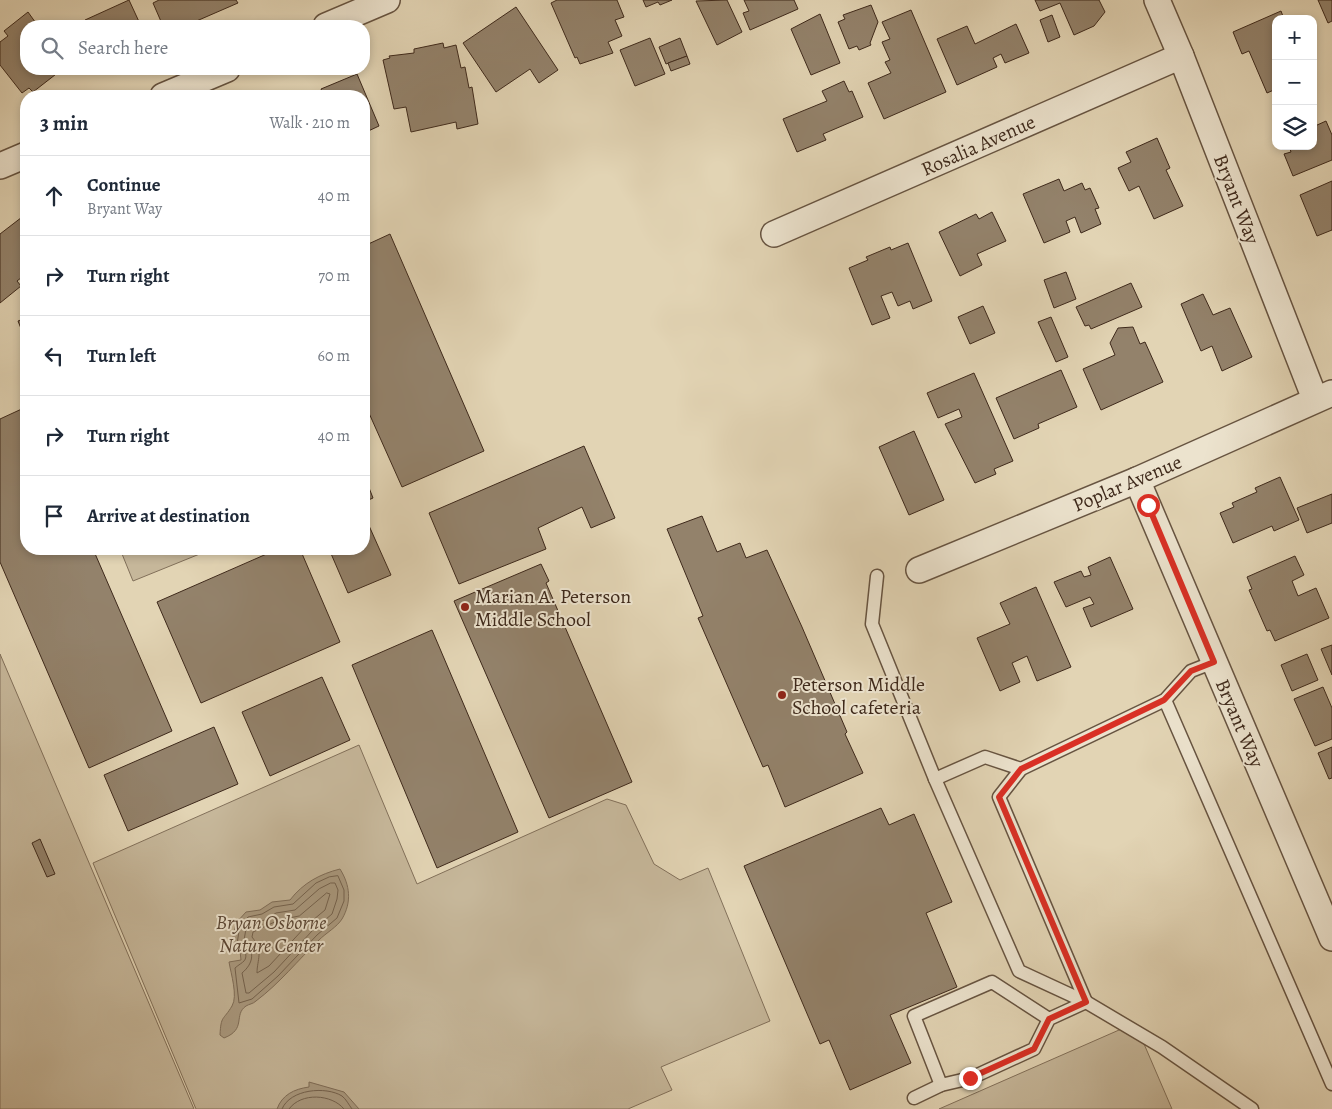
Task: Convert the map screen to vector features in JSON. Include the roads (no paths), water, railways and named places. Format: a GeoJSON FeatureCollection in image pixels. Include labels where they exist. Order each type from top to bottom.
{"type":"FeatureCollection","features":[{"type":"Feature","properties":{"kind":"street"},"geometry":{"type":"LineString","coordinates":[[340,20],[387,0]]}},
{"type":"Feature","properties":{"kind":"street","name":"Bryant Way"},"geometry":{"type":"LineString","coordinates":[[1156,0],[1324,396]]}},
{"type":"Feature","properties":{"kind":"street","name":"Rosalia Avenue"},"geometry":{"type":"LineString","coordinates":[[774,234],[1181,56]]}},
{"type":"Feature","properties":{"kind":"street"},"geometry":{"type":"LineString","coordinates":[[177,90],[213,75]]}},
{"type":"Feature","properties":{"kind":"street"},"geometry":{"type":"LineString","coordinates":[[0,166],[20,158]]}},
{"type":"Feature","properties":{"kind":"street","name":"Poplar Avenue"},"geometry":{"type":"LineString","coordinates":[[919,570],[1137,480],[1324,396]]}},
{"type":"Feature","properties":{"kind":"street","name":"Bryant Way"},"geometry":{"type":"LineString","coordinates":[[1137,480],[1332,938]]}},
{"type":"Feature","properties":{"kind":"lane"},"geometry":{"type":"LineString","coordinates":[[877,576],[872,624],[935,779],[1019,971],[1086,1002],[1162,1047],[1252,1109]]}},
{"type":"Feature","properties":{"kind":"lane"},"geometry":{"type":"LineString","coordinates":[[1086,1002],[999,797],[1021,769],[1164,700],[1191,671],[1214,662]]}},
{"type":"Feature","properties":{"kind":"lane"},"geometry":{"type":"LineString","coordinates":[[1164,700],[1332,1084]]}},
{"type":"Feature","properties":{"kind":"lane"},"geometry":{"type":"LineString","coordinates":[[935,779],[985,758],[1021,769]]}},
{"type":"Feature","properties":{"kind":"lane"},"geometry":{"type":"LineString","coordinates":[[941,1085],[914,1016],[992,982],[1049,1019]]}},
{"type":"Feature","properties":{"kind":"lane"},"geometry":{"type":"LineString","coordinates":[[914,1098],[941,1085],[970,1078],[1034,1049],[1049,1019],[1086,1002]]}},
{"type":"Feature","properties":{"kind":"water"},"geometry":{"type":"Polygon","coordinates":[[[340,869],[348,887],[347,906],[342,919],[273,987],[242,1010],[238,1026],[231,1034],[224,1038],[220,1035],[221,1024],[234,1002],[234,985],[229,962],[241,960],[240,951],[230,952],[236,923],[246,912],[260,910],[272,902],[290,900],[312,880],[340,869]]]}},
{"type":"Feature","properties":{"kind":"water"},"geometry":{"type":"Polygon","coordinates":[[[309,1082],[344,1092],[359,1109],[277,1109],[285,1096],[298,1089],[309,1087],[309,1082]]]}},
{"type":"Feature","properties":{"kind":"place","name":"Marian A. Peterson Middle School"},"geometry":{"type":"Point","coordinates":[465,607]}},
{"type":"Feature","properties":{"kind":"place","name":"Peterson Middle School cafeteria"},"geometry":{"type":"Point","coordinates":[782,695]}},
{"type":"Feature","properties":{"kind":"park label","name":"Bryan Osborne Nature Center"},"geometry":{"type":"Point","coordinates":[271,934]}}]}
